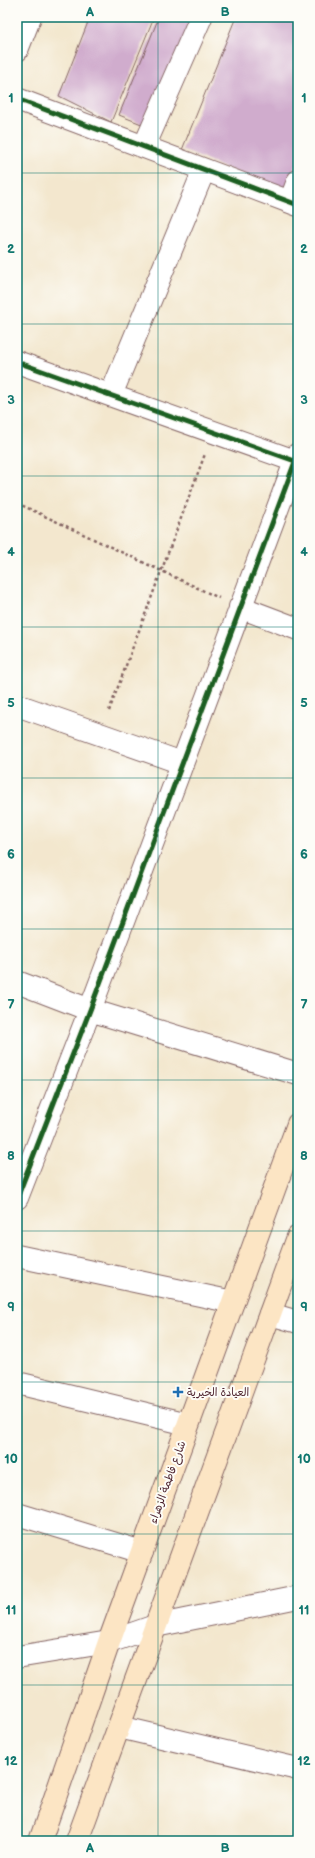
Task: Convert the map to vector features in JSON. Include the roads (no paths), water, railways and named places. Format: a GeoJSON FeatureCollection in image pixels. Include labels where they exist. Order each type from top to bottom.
{"type":"FeatureCollection","features":[{"type":"Feature","properties":{"kind":"main road","name":"شارع فاطمة الزهراء"},"geometry":{"type":"LineString","coordinates":[[40,1841],[109,1642],[298,1124]]}},
{"type":"Feature","properties":{"kind":"main road"},"geometry":{"type":"LineString","coordinates":[[77,1841],[298,1237]]}},
{"type":"Feature","properties":{"kind":"street"},"geometry":{"type":"LineString","coordinates":[[17,50],[30,17]]}},
{"type":"Feature","properties":{"kind":"street"},"geometry":{"type":"LineString","coordinates":[[144,147],[201,17]]}},
{"type":"Feature","properties":{"kind":"street"},"geometry":{"type":"LineString","coordinates":[[17,99],[294,203],[298,181]]}},
{"type":"Feature","properties":{"kind":"street"},"geometry":{"type":"LineString","coordinates":[[112,395],[204,170]]}},
{"type":"Feature","properties":{"kind":"street"},"geometry":{"type":"LineString","coordinates":[[17,362],[213,431],[297,457],[90,1010],[17,1198]]}},
{"type":"Feature","properties":{"kind":"street"},"geometry":{"type":"LineString","coordinates":[[240,608],[298,629]]}},
{"type":"Feature","properties":{"kind":"street"},"geometry":{"type":"LineString","coordinates":[[17,705],[182,763]]}},
{"type":"Feature","properties":{"kind":"street"},"geometry":{"type":"LineString","coordinates":[[17,982],[90,1010],[298,1074]]}},
{"type":"Feature","properties":{"kind":"street"},"geometry":{"type":"LineString","coordinates":[[17,1256],[233,1302]]}},
{"type":"Feature","properties":{"kind":"street"},"geometry":{"type":"LineString","coordinates":[[270,1314],[298,1322]]}},
{"type":"Feature","properties":{"kind":"street"},"geometry":{"type":"LineString","coordinates":[[17,1383],[188,1424]]}},
{"type":"Feature","properties":{"kind":"street"},"geometry":{"type":"LineString","coordinates":[[17,1514],[142,1552]]}},
{"type":"Feature","properties":{"kind":"street"},"geometry":{"type":"LineString","coordinates":[[17,1657],[109,1642],[155,1626],[298,1597]]}},
{"type":"Feature","properties":{"kind":"street"},"geometry":{"type":"LineString","coordinates":[[119,1727],[298,1769]]}},
{"type":"Feature","properties":{"kind":"place","name":"العيادة الخيرية"},"geometry":{"type":"Point","coordinates":[178,1392]}}]}
